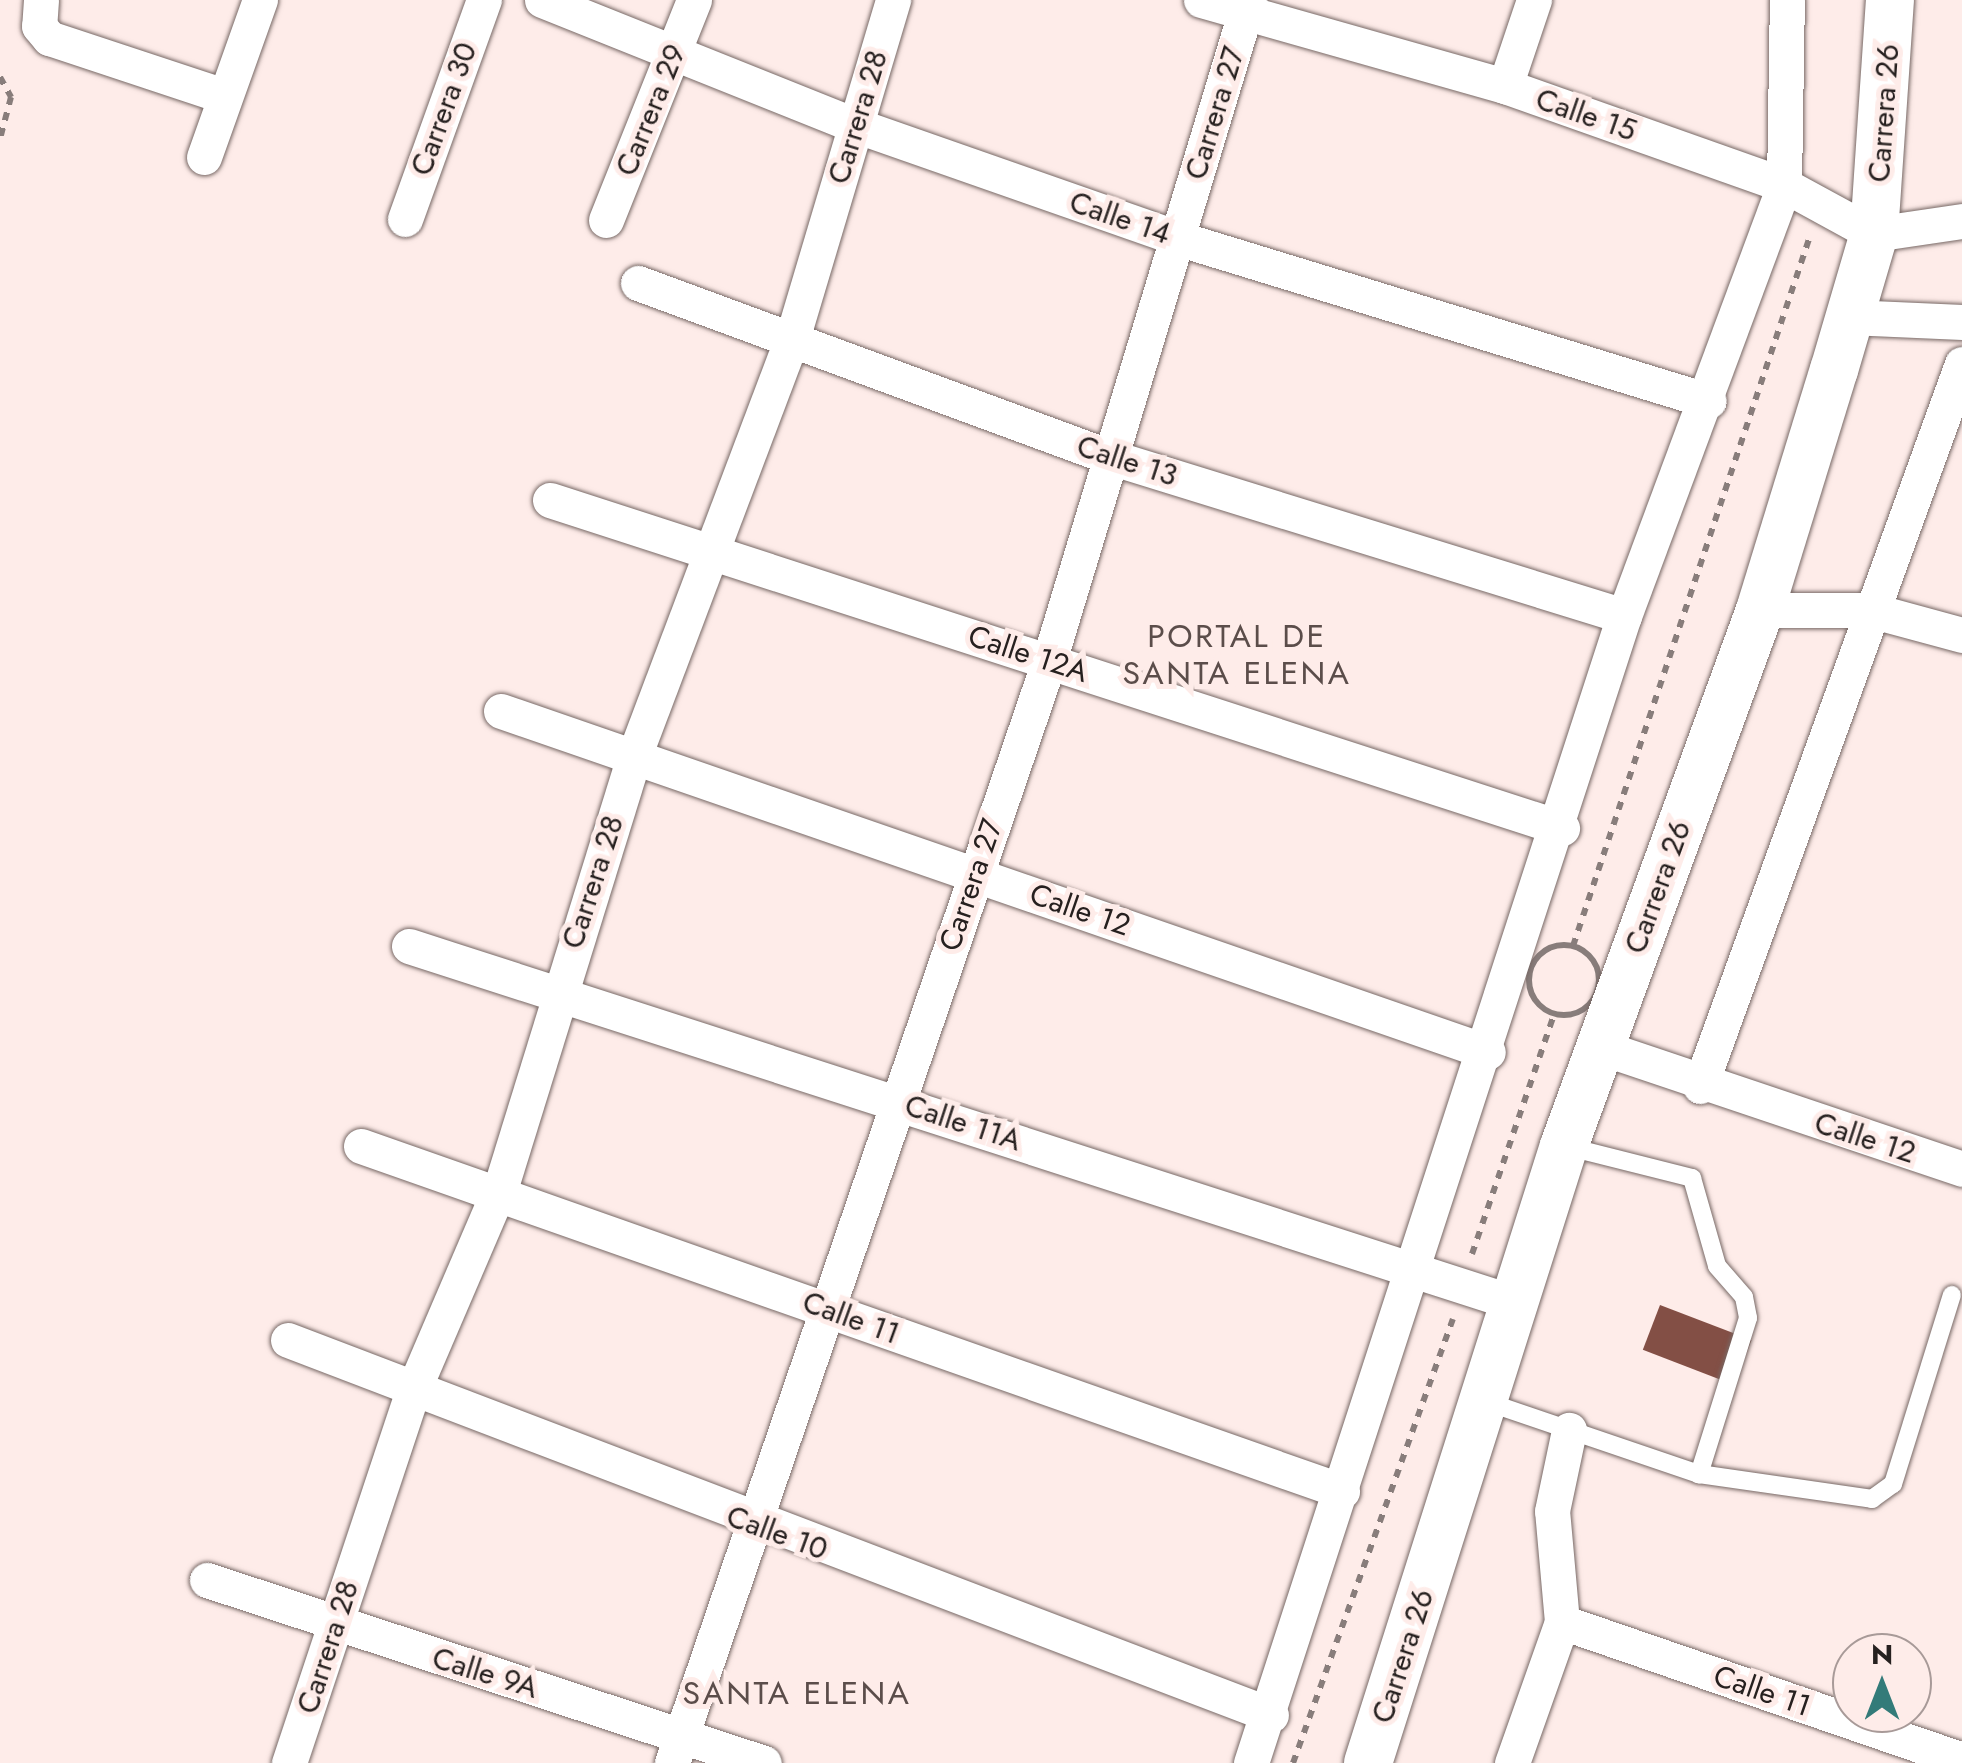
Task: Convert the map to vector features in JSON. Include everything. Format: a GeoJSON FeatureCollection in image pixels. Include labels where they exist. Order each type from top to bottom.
{"type":"FeatureCollection","features":[{"type":"Feature","properties":{"kind":"main road","name":"Carrera 26"},"geometry":{"type":"LineString","coordinates":[[1368,1763],[1486,1402],[1564,1146],[1760,610],[1874,234],[1890,0]]}},
{"type":"Feature","properties":{"kind":"street"},"geometry":{"type":"LineString","coordinates":[[42,0],[39,26],[50,38],[224,96]]}},
{"type":"Feature","properties":{"kind":"street"},"geometry":{"type":"LineString","coordinates":[[204,157],[260,0]]}},
{"type":"Feature","properties":{"kind":"street","name":"Carrera 30"},"geometry":{"type":"LineString","coordinates":[[405,219],[484,0]]}},
{"type":"Feature","properties":{"kind":"street","name":"Calle 14"},"geometry":{"type":"LineString","coordinates":[[542,0],[855,125],[1177,238],[1709,401]]}},
{"type":"Feature","properties":{"kind":"street","name":"Carrera 29"},"geometry":{"type":"LineString","coordinates":[[606,220],[694,0]]}},
{"type":"Feature","properties":{"kind":"street","name":"Carrera 28"},"geometry":{"type":"LineString","coordinates":[[289,1763],[412,1393],[499,1190],[558,988],[636,751],[792,339],[894,0]]}},
{"type":"Feature","properties":{"kind":"street","name":"Calle 15"},"geometry":{"type":"LineString","coordinates":[[1202,0],[1247,7],[1505,86],[1784,185],[1874,234]]}},
{"type":"Feature","properties":{"kind":"street"},"geometry":{"type":"LineString","coordinates":[[1505,86],[1534,0]]}},
{"type":"Feature","properties":{"kind":"street"},"geometry":{"type":"LineString","coordinates":[[1250,1763],[1271,1715],[1562,828],[1624,616],[1709,401],[1784,185],[1787,0]]}},
{"type":"Feature","properties":{"kind":"street","name":"Carrera 27"},"geometry":{"type":"LineString","coordinates":[[676,1748],[1048,660],[1247,7]]}},
{"type":"Feature","properties":{"kind":"street"},"geometry":{"type":"LineString","coordinates":[[1874,234],[1962,221]]}},
{"type":"Feature","properties":{"kind":"street","name":"Calle 13"},"geometry":{"type":"LineString","coordinates":[[638,283],[1110,457],[1624,616]]}},
{"type":"Feature","properties":{"kind":"street"},"geometry":{"type":"LineString","coordinates":[[1848,316],[1962,322]]}},
{"type":"Feature","properties":{"kind":"street"},"geometry":{"type":"LineString","coordinates":[[1700,1086],[1962,364]]}},
{"type":"Feature","properties":{"kind":"street","name":"Calle 12A"},"geometry":{"type":"LineString","coordinates":[[550,500],[1562,828]]}},
{"type":"Feature","properties":{"kind":"street"},"geometry":{"type":"LineString","coordinates":[[1760,610],[1870,610],[1962,635]]}},
{"type":"Feature","properties":{"kind":"street","name":"Calle 12"},"geometry":{"type":"LineString","coordinates":[[500,710],[636,751],[1488,1052]]}},
{"type":"Feature","properties":{"kind":"street","name":"Calle 11A"},"geometry":{"type":"LineString","coordinates":[[409,946],[558,988],[1515,1304]]}},
{"type":"Feature","properties":{"kind":"street","name":"Calle 12"},"geometry":{"type":"LineString","coordinates":[[1600,1047],[1700,1086],[1962,1169]]}},
{"type":"Feature","properties":{"kind":"street","name":"Calle 11"},"geometry":{"type":"LineString","coordinates":[[360,1146],[499,1190],[826,1310],[1342,1491]]}},
{"type":"Feature","properties":{"kind":"street","name":"Calle 10"},"geometry":{"type":"LineString","coordinates":[[288,1340],[412,1393],[754,1524],[1271,1715]]}},
{"type":"Feature","properties":{"kind":"street"},"geometry":{"type":"LineString","coordinates":[[1512,1763],[1562,1622],[1552,1511],[1568,1430]]}},
{"type":"Feature","properties":{"kind":"street","name":"Calle 9A"},"geometry":{"type":"LineString","coordinates":[[207,1580],[676,1748],[764,1763]]}},
{"type":"Feature","properties":{"kind":"street","name":"Calle 11"},"geometry":{"type":"LineString","coordinates":[[1562,1622],[1962,1760]]}},
{"type":"Feature","properties":{"kind":"lane"},"geometry":{"type":"LineString","coordinates":[[1564,1146],[1692,1178],[1717,1266],[1744,1297],[1748,1318],[1699,1474]]}},
{"type":"Feature","properties":{"kind":"lane"},"geometry":{"type":"LineString","coordinates":[[1486,1402],[1699,1474],[1818,1497],[1872,1499],[1894,1484],[1952,1295]]}},
{"type":"Feature","properties":{"kind":"path"},"geometry":{"type":"LineString","coordinates":[[0,76],[11,97],[0,139]]}},
{"type":"Feature","properties":{"kind":"path"},"geometry":{"type":"LineString","coordinates":[[1573,946],[1818,204]]}},
{"type":"Feature","properties":{"kind":"path"},"geometry":{"type":"LineString","coordinates":[[1573,946],[1594,963],[1598,990],[1581,1010],[1554,1014],[1532,998],[1530,971],[1546,949],[1573,946]]}},
{"type":"Feature","properties":{"kind":"path"},"geometry":{"type":"LineString","coordinates":[[1293,1763],[1463,1287],[1491,1177],[1554,1014]]}},
{"type":"Feature","properties":{"kind":"building"},"geometry":{"type":"Polygon","coordinates":[[[1660,1305],[1751,1340],[1734,1385],[1643,1350],[1660,1305]]]}},
{"type":"Feature","properties":{"kind":"district","name":"PORTAL DE SANTA ELENA"},"geometry":{"type":"Point","coordinates":[1237,656]}},
{"type":"Feature","properties":{"kind":"district","name":"SANTA ELENA"},"geometry":{"type":"Point","coordinates":[797,1693]}}]}
